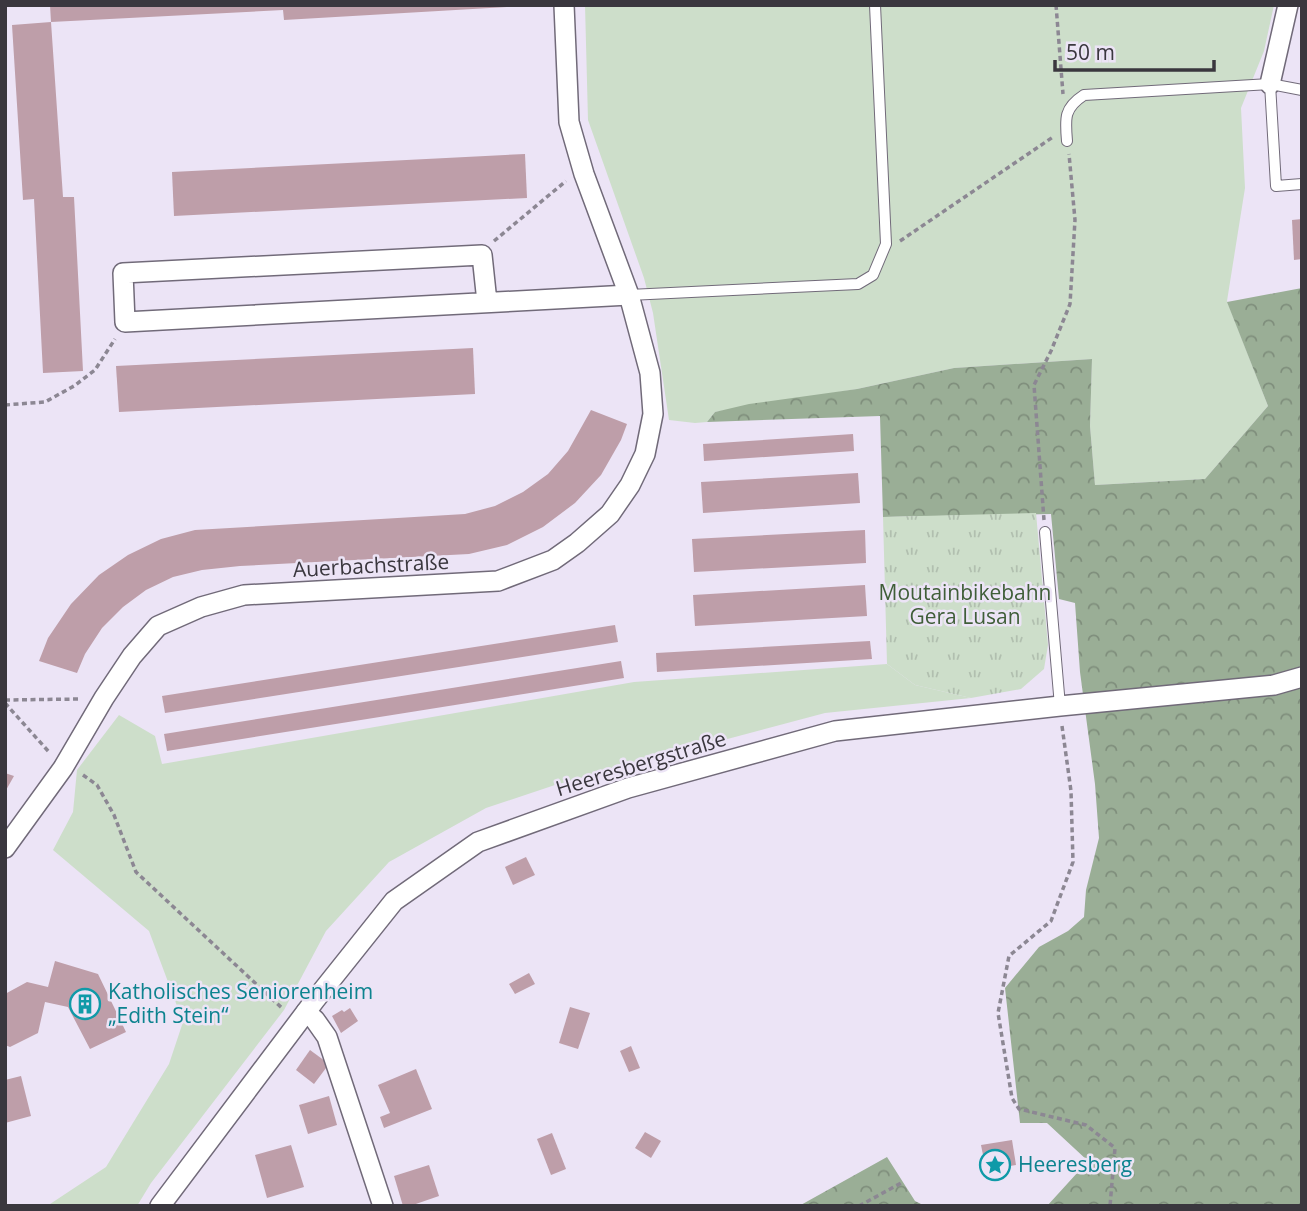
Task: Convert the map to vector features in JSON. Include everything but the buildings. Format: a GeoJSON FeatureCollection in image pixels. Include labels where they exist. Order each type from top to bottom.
{"type":"FeatureCollection","features":[{"type":"Feature","properties":{"kind":"street","name":"Auerbachstraße"},"geometry":{"type":"LineString","coordinates":[[5,848],[63,768],[132,656],[159,626],[201,607],[244,596],[498,581],[553,560],[577,543],[610,514],[631,485],[645,454],[653,414],[650,373],[629,295],[584,174],[569,122],[565,5]]}},
{"type":"Feature","properties":{"kind":"street"},"geometry":{"type":"LineString","coordinates":[[1270,84],[1288,5]]}},
{"type":"Feature","properties":{"kind":"street"},"geometry":{"type":"LineString","coordinates":[[487,302],[482,255],[123,273],[125,322],[629,295]]}},
{"type":"Feature","properties":{"kind":"street","name":"Heeresbergstraße"},"geometry":{"type":"LineString","coordinates":[[160,1206],[302,1016],[394,901],[478,842],[628,788],[835,731],[1275,685],[1302,677]]}},
{"type":"Feature","properties":{"kind":"street"},"geometry":{"type":"LineString","coordinates":[[302,1016],[315,1020],[327,1037],[383,1206]]}},
{"type":"Feature","properties":{"kind":"lane"},"geometry":{"type":"LineString","coordinates":[[629,295],[858,284],[873,275],[886,244],[875,5]]}},
{"type":"Feature","properties":{"kind":"lane"},"geometry":{"type":"LineString","coordinates":[[1270,84],[1276,186],[1302,184]]}},
{"type":"Feature","properties":{"kind":"lane"},"geometry":{"type":"LineString","coordinates":[[1067,141],[1066,112],[1073,102],[1084,95],[1270,84],[1302,90]]}},
{"type":"Feature","properties":{"kind":"lane"},"geometry":{"type":"LineString","coordinates":[[1045,532],[1060,706]]}},
{"type":"Feature","properties":{"kind":"path"},"geometry":{"type":"LineString","coordinates":[[1056,5],[1063,94],[1073,102]]}},
{"type":"Feature","properties":{"kind":"path"},"geometry":{"type":"LineString","coordinates":[[886,244],[898,243],[1066,128]]}},
{"type":"Feature","properties":{"kind":"path"},"geometry":{"type":"LineString","coordinates":[[1045,532],[1034,385],[1070,304],[1076,220],[1067,141]]}},
{"type":"Feature","properties":{"kind":"path"},"geometry":{"type":"LineString","coordinates":[[482,255],[496,238],[569,178],[584,174]]}},
{"type":"Feature","properties":{"kind":"path"},"geometry":{"type":"LineString","coordinates":[[5,405],[45,402],[74,386],[95,370],[125,322]]}},
{"type":"Feature","properties":{"kind":"path"},"geometry":{"type":"LineString","coordinates":[[5,702],[104,698]]}},
{"type":"Feature","properties":{"kind":"path"},"geometry":{"type":"LineString","coordinates":[[5,702],[63,768],[77,770],[97,785],[114,815],[136,872],[274,1000],[302,1016]]}},
{"type":"Feature","properties":{"kind":"path"},"geometry":{"type":"LineString","coordinates":[[1060,706],[1071,791],[1073,862],[1051,921],[1009,956],[998,1013],[1012,1098],[1019,1109],[1086,1125],[1115,1148],[1110,1206]]}},
{"type":"Feature","properties":{"kind":"path"},"geometry":{"type":"LineString","coordinates":[[859,1206],[903,1182]]}},
{"type":"Feature","properties":{"kind":"green space"},"geometry":{"type":"Polygon","coordinates":[[[585,5],[1274,5],[1264,51],[1241,108],[1245,188],[1227,301],[1268,406],[1205,479],[1095,485],[1090,426],[1092,359],[954,368],[857,389],[715,412],[707,422],[669,420],[653,313],[644,278],[588,120],[585,5]]]}},
{"type":"Feature","properties":{"kind":"green space"},"geometry":{"type":"Polygon","coordinates":[[[1302,288],[1302,1206],[1047,1206],[1088,1161],[1047,1123],[1020,1123],[1005,988],[1039,947],[1068,931],[1084,917],[1086,890],[1099,838],[1075,603],[1059,599],[1051,514],[883,517],[880,416],[707,422],[715,412],[749,404],[857,389],[954,368],[1092,359],[1090,426],[1095,485],[1205,479],[1268,406],[1227,302],[1302,288]]]}},
{"type":"Feature","properties":{"kind":"green space","name":"Moutainbikebahn Gera Lusan"},"geometry":{"type":"Polygon","coordinates":[[[1036,513],[1048,645],[1044,669],[1021,689],[971,698],[915,685],[887,664],[883,517],[1036,513]]]}},
{"type":"Feature","properties":{"kind":"green space"},"geometry":{"type":"Polygon","coordinates":[[[887,664],[915,685],[971,698],[825,713],[555,785],[486,808],[389,862],[326,931],[284,1010],[151,1183],[137,1206],[47,1206],[106,1167],[169,1064],[183,1022],[149,931],[53,850],[73,812],[77,770],[119,715],[155,736],[162,764],[634,682],[887,664]]]}},
{"type":"Feature","properties":{"kind":"green space"},"geometry":{"type":"Polygon","coordinates":[[[887,1157],[915,1201],[925,1206],[799,1206],[887,1157]]]}},
{"type":"Feature","properties":{"kind":"place","name":"Katholisches Seniorenheim „Edith Stein“"},"geometry":{"type":"Point","coordinates":[85,1004]}},
{"type":"Feature","properties":{"kind":"place","name":"Heeresberg"},"geometry":{"type":"Point","coordinates":[995,1165]}}]}
